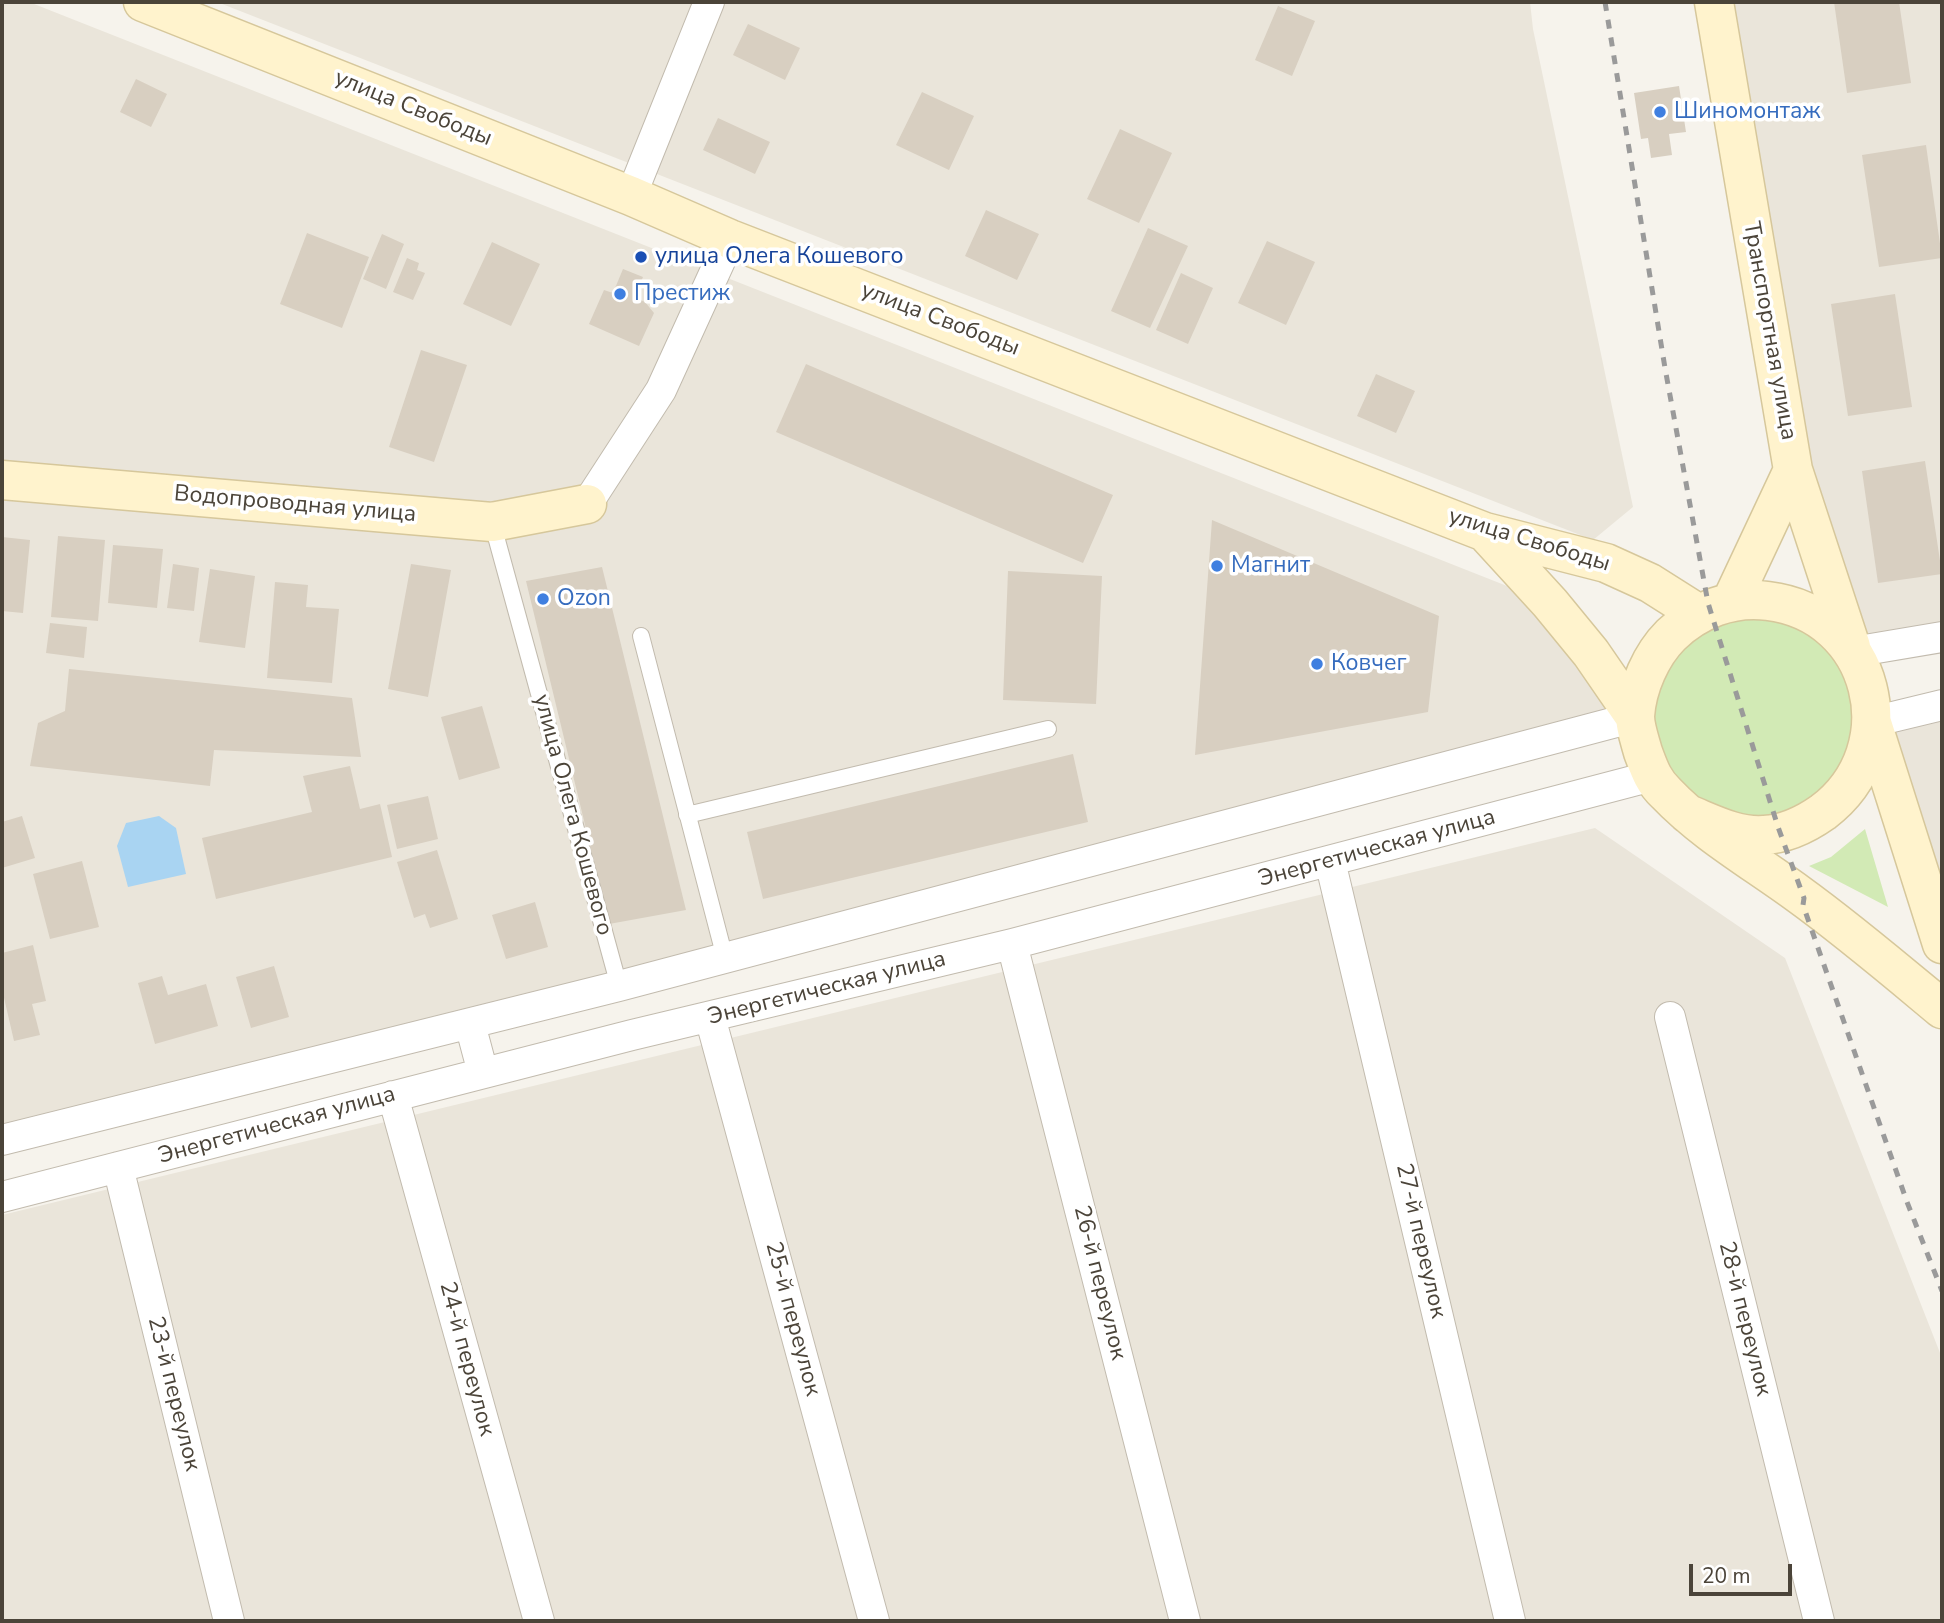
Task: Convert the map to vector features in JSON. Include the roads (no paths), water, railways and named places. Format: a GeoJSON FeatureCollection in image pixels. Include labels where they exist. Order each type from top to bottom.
{"type":"FeatureCollection","features":[{"type":"Feature","properties":{"kind":"main road","name":"Транспортная улица"},"geometry":{"type":"LineString","coordinates":[[1714,2],[1793,470],[1853,653]]}},
{"type":"Feature","properties":{"kind":"main road","name":"улица Свободы"},"geometry":{"type":"LineString","coordinates":[[156,4],[631,196],[730,239],[1485,532],[1606,563],[1715,608]]}},
{"type":"Feature","properties":{"kind":"main road"},"geometry":{"type":"LineString","coordinates":[[1715,608],[1793,470]]}},
{"type":"Feature","properties":{"kind":"main road","name":"Водопроводная улица"},"geometry":{"type":"LineString","coordinates":[[2,480],[492,522],[587,504]]}},
{"type":"Feature","properties":{"kind":"main road"},"geometry":{"type":"LineString","coordinates":[[1485,532],[1567,623],[1635,717]]}},
{"type":"Feature","properties":{"kind":"main road"},"geometry":{"type":"LineString","coordinates":[[1942,944],[1872,722],[1864,674],[1853,653],[1833,629],[1807,612],[1778,602],[1762,600],[1715,608],[1682,624],[1656,654],[1640,691],[1635,717],[1652,776],[1688,814],[1804,898],[1942,1009]]}},
{"type":"Feature","properties":{"kind":"main road"},"geometry":{"type":"LineString","coordinates":[[1688,814],[1734,833],[1765,835],[1791,829],[1812,819],[1836,802],[1855,778],[1867,751],[1872,722]]}},
{"type":"Feature","properties":{"kind":"street"},"geometry":{"type":"LineString","coordinates":[[631,196],[709,2]]}},
{"type":"Feature","properties":{"kind":"street"},"geometry":{"type":"LineString","coordinates":[[587,504],[661,390],[730,239]]}},
{"type":"Feature","properties":{"kind":"street"},"geometry":{"type":"LineString","coordinates":[[1853,653],[1942,637]]}},
{"type":"Feature","properties":{"kind":"street"},"geometry":{"type":"LineString","coordinates":[[1872,722],[1942,705]]}},
{"type":"Feature","properties":{"kind":"street"},"geometry":{"type":"LineString","coordinates":[[2,1140],[619,986],[1635,717]]}},
{"type":"Feature","properties":{"kind":"street","name":"Энергетическая улица"},"geometry":{"type":"LineString","coordinates":[[2,1197],[483,1073],[1012,944],[1652,776]]}},
{"type":"Feature","properties":{"kind":"street","name":"27-й переулок"},"geometry":{"type":"LineString","coordinates":[[1330,861],[1510,1621]]}},
{"type":"Feature","properties":{"kind":"street","name":"26-й переулок"},"geometry":{"type":"LineString","coordinates":[[1012,944],[1185,1621]]}},
{"type":"Feature","properties":{"kind":"street","name":"25-й переулок"},"geometry":{"type":"LineString","coordinates":[[710,1017],[874,1621]]}},
{"type":"Feature","properties":{"kind":"street","name":"28-й переулок"},"geometry":{"type":"LineString","coordinates":[[1670,1017],[1819,1621]]}},
{"type":"Feature","properties":{"kind":"street"},"geometry":{"type":"LineString","coordinates":[[470,1024],[483,1073]]}},
{"type":"Feature","properties":{"kind":"street","name":"24-й переулок"},"geometry":{"type":"LineString","coordinates":[[393,1096],[539,1621]]}},
{"type":"Feature","properties":{"kind":"street","name":"23-й переулок"},"geometry":{"type":"LineString","coordinates":[[118,1167],[229,1621]]}},
{"type":"Feature","properties":{"kind":"lane","name":"улица Олега Кошевого"},"geometry":{"type":"LineString","coordinates":[[492,522],[619,986]]}},
{"type":"Feature","properties":{"kind":"lane"},"geometry":{"type":"LineString","coordinates":[[641,636],[725,958]]}},
{"type":"Feature","properties":{"kind":"lane"},"geometry":{"type":"LineString","coordinates":[[687,815],[1048,729]]}},
{"type":"Feature","properties":{"kind":"water"},"geometry":{"type":"Polygon","coordinates":[[[159,816],[176,828],[186,874],[128,887],[117,846],[126,823],[159,816]]]}},
{"type":"Feature","properties":{"kind":"railway"},"geometry":{"type":"LineString","coordinates":[[1605,2],[1665,368],[1708,603],[1778,827],[1804,898],[1803,905],[1907,1202],[1942,1291]]}},
{"type":"Feature","properties":{"kind":"place","name":"Шиномонтаж"},"geometry":{"type":"Point","coordinates":[1660,112]}},
{"type":"Feature","properties":{"kind":"place","name":"улица Олега Кошевого"},"geometry":{"type":"Point","coordinates":[641,257]}},
{"type":"Feature","properties":{"kind":"place","name":"Престиж"},"geometry":{"type":"Point","coordinates":[620,294]}},
{"type":"Feature","properties":{"kind":"place","name":"Магнит"},"geometry":{"type":"Point","coordinates":[1217,566]}},
{"type":"Feature","properties":{"kind":"place","name":"Ozon"},"geometry":{"type":"Point","coordinates":[543,599]}},
{"type":"Feature","properties":{"kind":"place","name":"Ковчег"},"geometry":{"type":"Point","coordinates":[1317,664]}}]}
